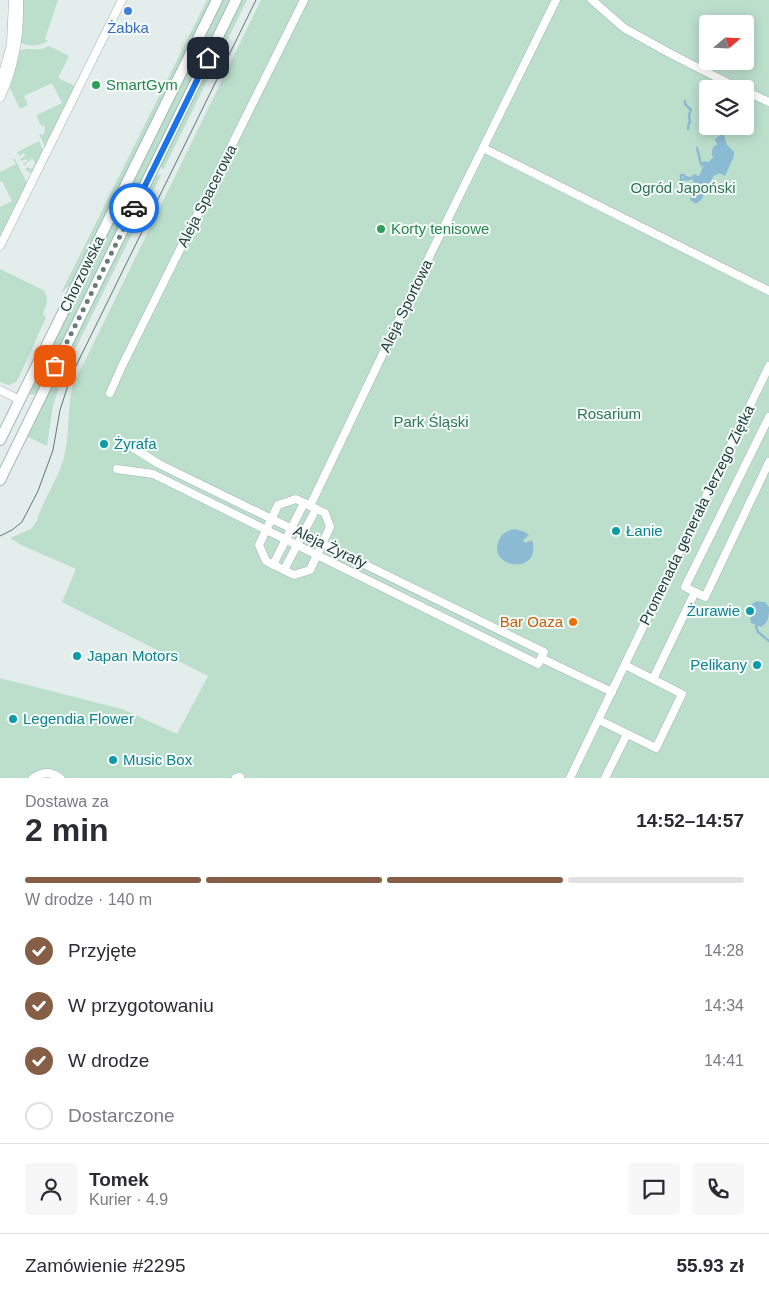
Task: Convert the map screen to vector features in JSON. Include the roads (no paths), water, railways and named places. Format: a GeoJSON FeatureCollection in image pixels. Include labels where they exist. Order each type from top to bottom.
{"type":"FeatureCollection","features":[{"type":"Feature","properties":{"kind":"main road","name":"Chorzowska"},"geometry":{"type":"LineString","coordinates":[[0,440],[218,0]]}},
{"type":"Feature","properties":{"kind":"main road","name":"Chorzowska"},"geometry":{"type":"LineString","coordinates":[[0,480],[236,0]]}},
{"type":"Feature","properties":{"kind":"main road"},"geometry":{"type":"LineString","coordinates":[[28,421],[26,408],[20,400],[36,397],[44,390]]}},
{"type":"Feature","properties":{"kind":"street"},"geometry":{"type":"LineString","coordinates":[[0,84],[11,45],[13,0]]}},
{"type":"Feature","properties":{"kind":"street"},"geometry":{"type":"LineString","coordinates":[[0,98],[15,54],[19,30],[19,0]]}},
{"type":"Feature","properties":{"kind":"street"},"geometry":{"type":"LineString","coordinates":[[0,246],[122,0]]}},
{"type":"Feature","properties":{"kind":"street","name":"Aleja Spacerowa"},"geometry":{"type":"LineString","coordinates":[[110,393],[304,0]]}},
{"type":"Feature","properties":{"kind":"street","name":"Aleja Sportowa"},"geometry":{"type":"LineString","coordinates":[[310,506],[556,0]]}},
{"type":"Feature","properties":{"kind":"street"},"geometry":{"type":"LineString","coordinates":[[592,0],[624,28],[722,80]]}},
{"type":"Feature","properties":{"kind":"street"},"geometry":{"type":"LineString","coordinates":[[754,95],[769,102]]}},
{"type":"Feature","properties":{"kind":"street"},"geometry":{"type":"LineString","coordinates":[[483,148],[769,291]]}},
{"type":"Feature","properties":{"kind":"street","name":"Promenada generała Jerzego Ziętka"},"geometry":{"type":"LineString","coordinates":[[599,720],[769,366]]}},
{"type":"Feature","properties":{"kind":"street"},"geometry":{"type":"LineString","coordinates":[[0,390],[20,400]]}},
{"type":"Feature","properties":{"kind":"street"},"geometry":{"type":"LineString","coordinates":[[769,417],[685,587],[705,597],[769,462]]}},
{"type":"Feature","properties":{"kind":"street","name":"Aleja Żyrafy"},"geometry":{"type":"LineString","coordinates":[[119,439],[159,464],[303,533],[541,658]]}},
{"type":"Feature","properties":{"kind":"street","name":"Aleja Żyrafy"},"geometry":{"type":"LineString","coordinates":[[116,469],[153,474],[317,555],[541,658]]}},
{"type":"Feature","properties":{"kind":"street"},"geometry":{"type":"LineString","coordinates":[[296,499],[310,506],[324,513],[330,527],[310,570],[294,575],[266,562],[259,545],[278,505],[296,499]]}},
{"type":"Feature","properties":{"kind":"street"},"geometry":{"type":"LineString","coordinates":[[273,565],[291,528],[310,506]]}},
{"type":"Feature","properties":{"kind":"street"},"geometry":{"type":"LineString","coordinates":[[284,570],[303,533],[310,506]]}},
{"type":"Feature","properties":{"kind":"street"},"geometry":{"type":"LineString","coordinates":[[653,679],[694,592]]}},
{"type":"Feature","properties":{"kind":"street"},"geometry":{"type":"LineString","coordinates":[[541,658],[612,692]]}},
{"type":"Feature","properties":{"kind":"street"},"geometry":{"type":"LineString","coordinates":[[570,778],[599,720],[656,748],[682,694],[625,664]]}},
{"type":"Feature","properties":{"kind":"street"},"geometry":{"type":"LineString","coordinates":[[605,778],[627,734]]}},
{"type":"Feature","properties":{"kind":"street"},"geometry":{"type":"LineString","coordinates":[[33,778],[45,773],[55,774],[60,778]]}},
{"type":"Feature","properties":{"kind":"water"},"geometry":{"type":"Polygon","coordinates":[[[724,135],[727,145],[734,152],[734,156],[725,176],[719,173],[714,175],[701,200],[696,204],[690,200],[694,187],[693,179],[685,180],[682,184],[680,183],[686,174],[686,176],[691,177],[694,174],[699,176],[704,165],[700,168],[703,161],[709,162],[714,156],[712,156],[712,150],[717,145],[715,139],[724,135]]]}},
{"type":"Feature","properties":{"kind":"water"},"geometry":{"type":"Polygon","coordinates":[[[515,529],[529,535],[523,540],[525,543],[532,540],[533,552],[530,559],[523,563],[515,564],[507,562],[500,557],[497,550],[502,535],[515,529]]]}},
{"type":"Feature","properties":{"kind":"water"},"geometry":{"type":"Polygon","coordinates":[[[756,601],[765,602],[769,607],[766,623],[761,627],[751,623],[752,604],[756,601]]]}},
{"type":"Feature","properties":{"kind":"waterway"},"geometry":{"type":"LineString","coordinates":[[685,101],[685,104],[691,110],[689,115],[690,122]]}},
{"type":"Feature","properties":{"kind":"waterway"},"geometry":{"type":"LineString","coordinates":[[688,129],[689,123]]}},
{"type":"Feature","properties":{"kind":"waterway"},"geometry":{"type":"LineString","coordinates":[[697,148],[701,164]]}},
{"type":"Feature","properties":{"kind":"waterway"},"geometry":{"type":"LineString","coordinates":[[681,180],[681,175],[685,177]]}},
{"type":"Feature","properties":{"kind":"waterway"},"geometry":{"type":"LineString","coordinates":[[756,626],[758,632],[769,641]]}},
{"type":"Feature","properties":{"kind":"tram line"},"geometry":{"type":"LineString","coordinates":[[0,536],[22,522],[38,491],[53,450],[60,410],[71,376],[256,0]]}},
{"type":"Feature","properties":{"kind":"place","name":"Żabka"},"geometry":{"type":"Point","coordinates":[128,11]}},
{"type":"Feature","properties":{"kind":"place","name":"SmartGym"},"geometry":{"type":"Point","coordinates":[96,85]}},
{"type":"Feature","properties":{"kind":"place","name":"Korty tenisowe"},"geometry":{"type":"Point","coordinates":[381,229]}},
{"type":"Feature","properties":{"kind":"place","name":"Żyrafa"},"geometry":{"type":"Point","coordinates":[104,444]}},
{"type":"Feature","properties":{"kind":"place","name":"Łanie"},"geometry":{"type":"Point","coordinates":[616,531]}},
{"type":"Feature","properties":{"kind":"place","name":"Żurawie"},"geometry":{"type":"Point","coordinates":[750,611]}},
{"type":"Feature","properties":{"kind":"place","name":"Bar Oaza"},"geometry":{"type":"Point","coordinates":[573,622]}},
{"type":"Feature","properties":{"kind":"place","name":"Japan Motors"},"geometry":{"type":"Point","coordinates":[77,656]}},
{"type":"Feature","properties":{"kind":"place","name":"Pelikany"},"geometry":{"type":"Point","coordinates":[757,665]}},
{"type":"Feature","properties":{"kind":"place","name":"Legendia Flower"},"geometry":{"type":"Point","coordinates":[13,719]}},
{"type":"Feature","properties":{"kind":"place","name":"Music Box"},"geometry":{"type":"Point","coordinates":[113,760]}},
{"type":"Feature","properties":{"kind":"park label","name":"Ogród Japoński"},"geometry":{"type":"Point","coordinates":[683,188]}},
{"type":"Feature","properties":{"kind":"park label","name":"Rosarium"},"geometry":{"type":"Point","coordinates":[609,414]}},
{"type":"Feature","properties":{"kind":"park label","name":"Park Śląski"},"geometry":{"type":"Point","coordinates":[431,422]}}]}
